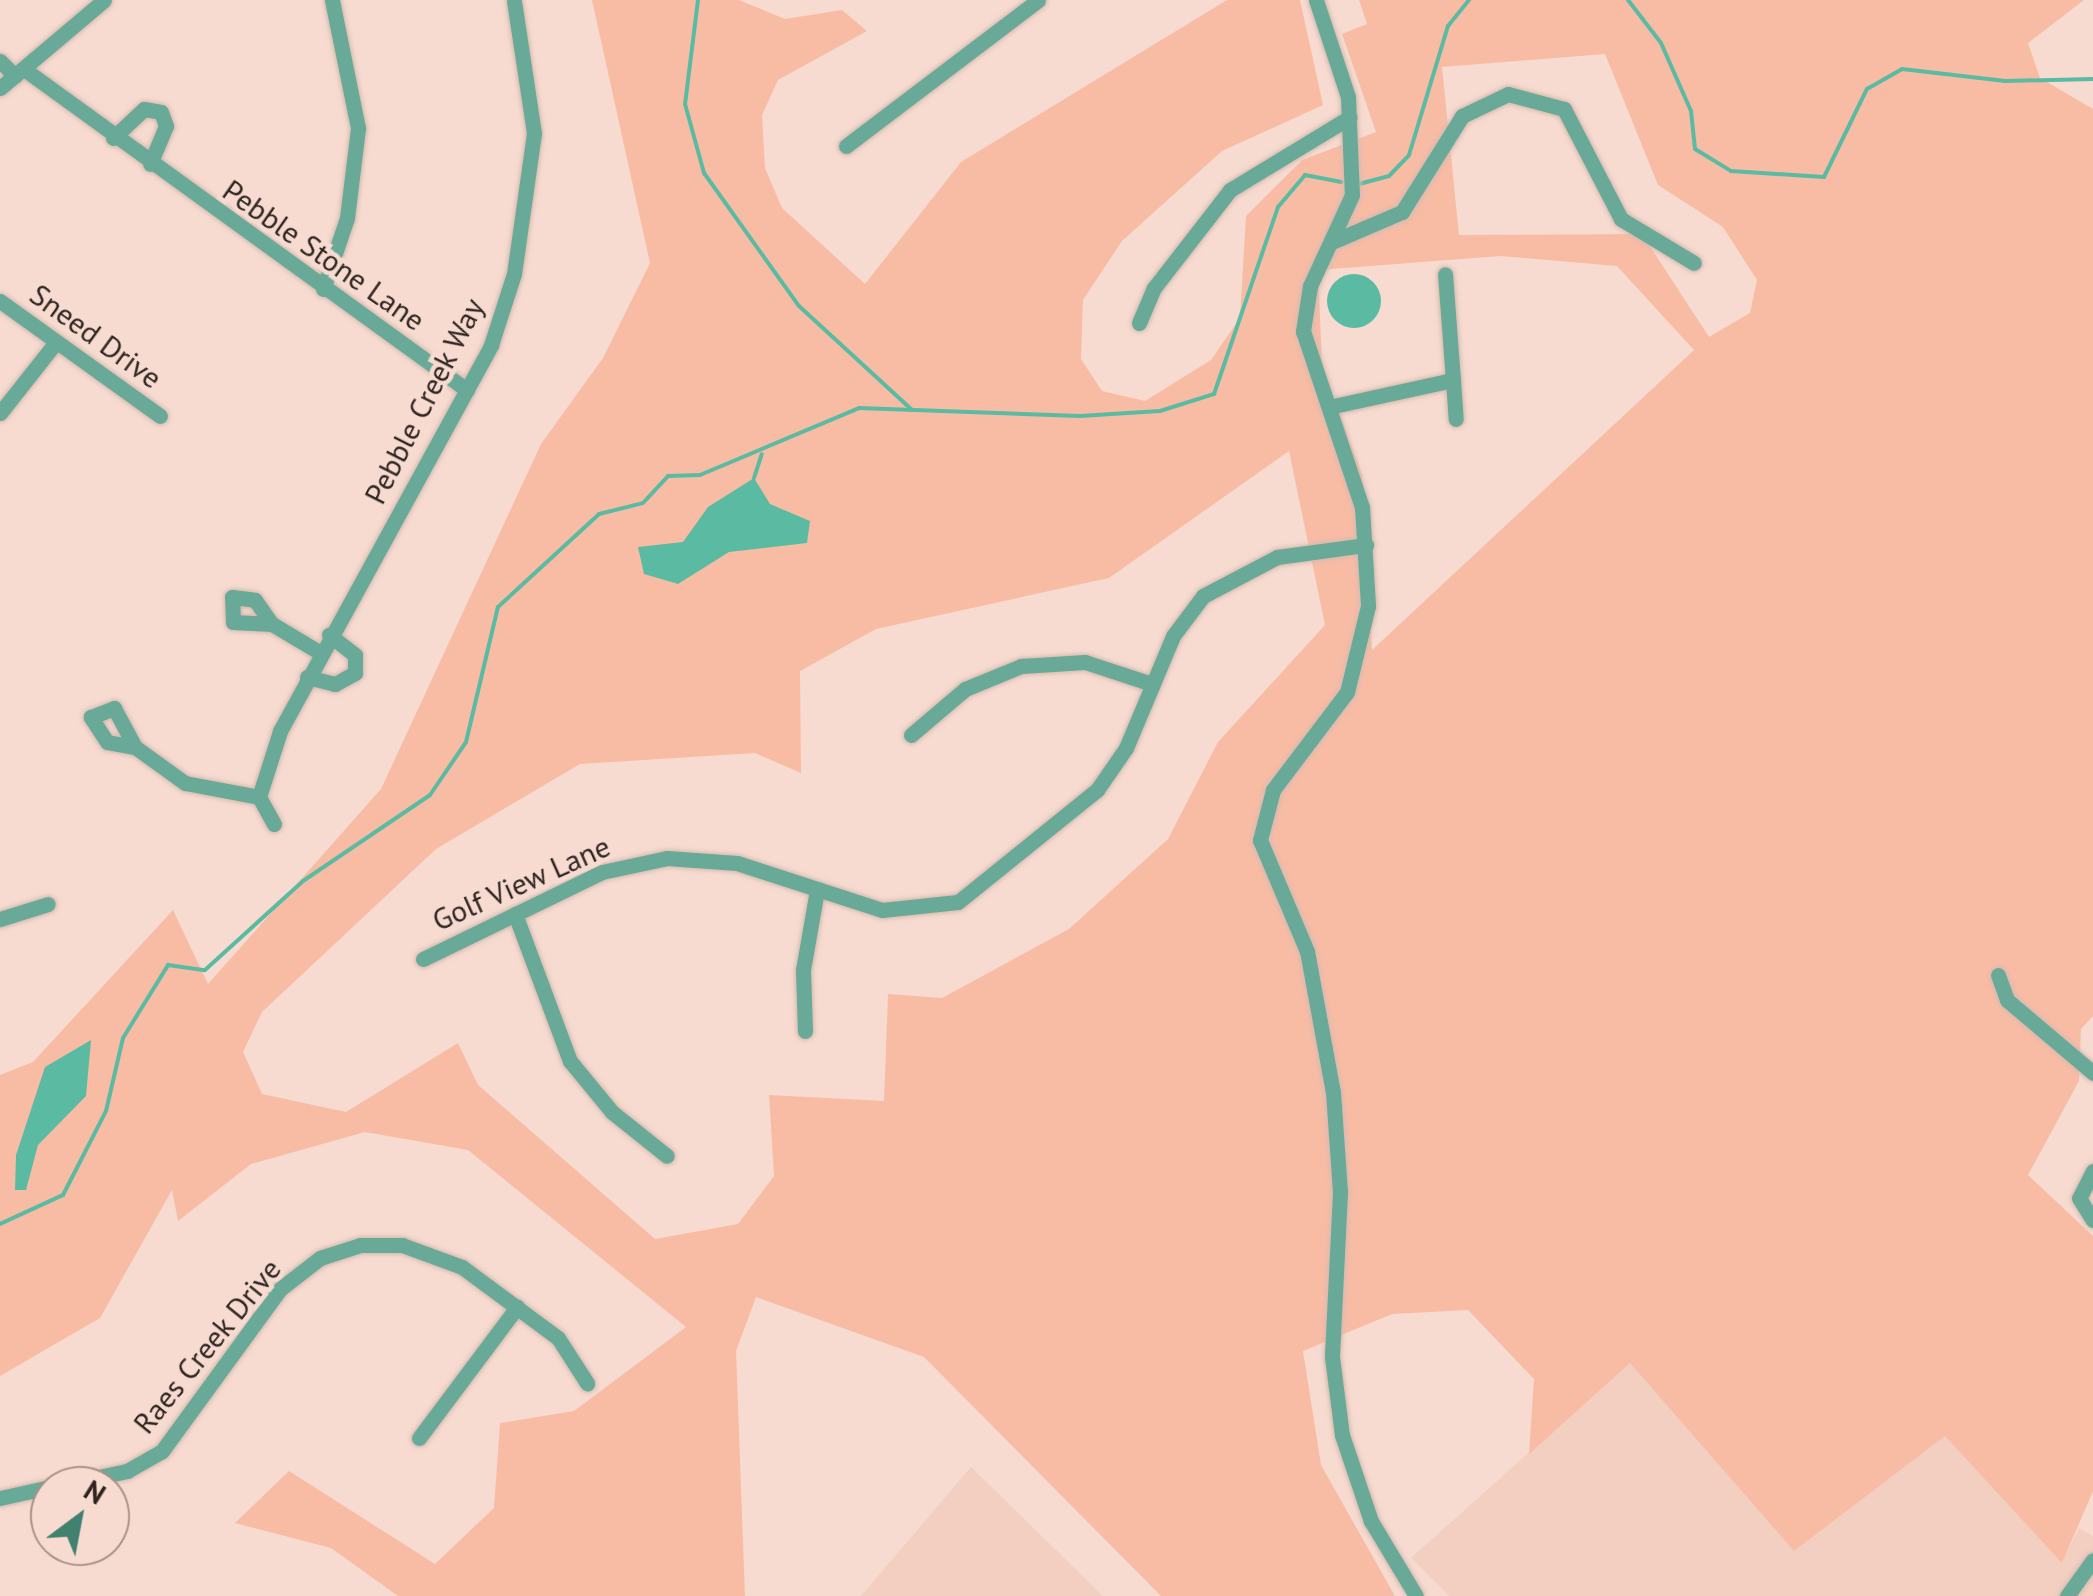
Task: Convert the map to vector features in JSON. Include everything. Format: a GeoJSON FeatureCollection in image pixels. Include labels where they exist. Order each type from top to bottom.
{"type":"FeatureCollection","features":[{"type":"Feature","properties":{"kind":"street"},"geometry":{"type":"LineString","coordinates":[[0,88],[104,0]]}},
{"type":"Feature","properties":{"kind":"street"},"geometry":{"type":"LineString","coordinates":[[323,288],[347,218],[358,128],[332,0]]}},
{"type":"Feature","properties":{"kind":"street","name":"Pebble Creek Way"},"geometry":{"type":"LineString","coordinates":[[258,797],[319,652],[467,390],[503,312],[531,198],[531,86],[514,0]]}},
{"type":"Feature","properties":{"kind":"street"},"geometry":{"type":"LineString","coordinates":[[846,146],[1038,0]]}},
{"type":"Feature","properties":{"kind":"street"},"geometry":{"type":"LineString","coordinates":[[1316,0],[1350,117],[1352,194],[1303,322],[1366,545],[1368,606],[1356,671],[1273,790],[1260,840],[1308,951],[1333,1092],[1340,1192],[1332,1357],[1342,1436],[1371,1521],[1416,1596]]}},
{"type":"Feature","properties":{"kind":"street","name":"Pebble Stone Lane"},"geometry":{"type":"LineString","coordinates":[[0,61],[467,390]]}},
{"type":"Feature","properties":{"kind":"street"},"geometry":{"type":"LineString","coordinates":[[1334,241],[1402,212],[1462,116],[1508,94],[1564,109],[1621,218],[1694,263]]}},
{"type":"Feature","properties":{"kind":"street"},"geometry":{"type":"LineString","coordinates":[[113,138],[144,109],[161,112],[166,126],[150,164]]}},
{"type":"Feature","properties":{"kind":"street"},"geometry":{"type":"LineString","coordinates":[[1139,323],[1154,288],[1230,190],[1350,117]]}},
{"type":"Feature","properties":{"kind":"street"},"geometry":{"type":"LineString","coordinates":[[1445,274],[1456,418]]}},
{"type":"Feature","properties":{"kind":"street","name":"Sneed Drive"},"geometry":{"type":"LineString","coordinates":[[0,300],[160,416]]}},
{"type":"Feature","properties":{"kind":"street"},"geometry":{"type":"LineString","coordinates":[[0,412],[56,342]]}},
{"type":"Feature","properties":{"kind":"street"},"geometry":{"type":"LineString","coordinates":[[1329,408],[1453,380]]}},
{"type":"Feature","properties":{"kind":"street","name":"Golf View Lane"},"geometry":{"type":"LineString","coordinates":[[423,959],[602,872],[667,858],[737,862],[817,890],[901,912],[973,894],[1097,790],[1185,618],[1226,578],[1278,557],[1366,545]]}},
{"type":"Feature","properties":{"kind":"street"},"geometry":{"type":"LineString","coordinates":[[272,624],[319,652]]}},
{"type":"Feature","properties":{"kind":"street"},"geometry":{"type":"LineString","coordinates":[[308,677],[336,684],[355,674],[355,655],[329,636]]}},
{"type":"Feature","properties":{"kind":"street"},"geometry":{"type":"LineString","coordinates":[[911,735],[965,689],[1021,666],[1085,662],[1152,684]]}},
{"type":"Feature","properties":{"kind":"street"},"geometry":{"type":"LineString","coordinates":[[135,747],[193,786],[258,797],[274,824]]}},
{"type":"Feature","properties":{"kind":"street"},"geometry":{"type":"LineString","coordinates":[[805,1032],[803,970],[817,890]]}},
{"type":"Feature","properties":{"kind":"street"},"geometry":{"type":"LineString","coordinates":[[0,919],[48,904]]}},
{"type":"Feature","properties":{"kind":"street"},"geometry":{"type":"LineString","coordinates":[[515,914],[570,1061],[612,1112],[668,1156]]}},
{"type":"Feature","properties":{"kind":"street"},"geometry":{"type":"LineString","coordinates":[[1998,975],[2007,1000],[2093,1074]]}},
{"type":"Feature","properties":{"kind":"street"},"geometry":{"type":"LineString","coordinates":[[2093,1170],[2079,1198],[2093,1220]]}},
{"type":"Feature","properties":{"kind":"street","name":"Raes Creek Drive"},"geometry":{"type":"LineString","coordinates":[[130,1468],[162,1452],[280,1289],[338,1250],[382,1243],[428,1250],[558,1338],[587,1383]]}},
{"type":"Feature","properties":{"kind":"street"},"geometry":{"type":"LineString","coordinates":[[419,1438],[517,1307]]}},
{"type":"Feature","properties":{"kind":"street","name":"Raes Creek Drive"},"geometry":{"type":"LineString","coordinates":[[0,1498],[30,1492]]}},
{"type":"Feature","properties":{"kind":"street"},"geometry":{"type":"LineString","coordinates":[[2067,1596],[2093,1560]]}},
{"type":"Feature","properties":{"kind":"shaded area"},"geometry":{"type":"Polygon","coordinates":[[[592,0],[739,0],[785,19],[842,10],[867,31],[778,80],[762,115],[765,168],[782,208],[865,284],[961,162],[1227,0],[1300,0],[1323,105],[1222,151],[1122,241],[1083,300],[1081,359],[1102,391],[1145,401],[1211,360],[1240,318],[1246,216],[1302,160],[1376,132],[1342,34],[1367,24],[1359,0],[2084,0],[2028,43],[2040,78],[2093,109],[2093,1016],[2081,1029],[2079,1081],[2028,1175],[2093,1236],[2093,1491],[2062,1563],[1945,1436],[1794,1551],[1630,1363],[1529,1454],[1534,1379],[1468,1310],[1392,1314],[1303,1351],[1321,1465],[1395,1596],[1161,1596],[924,1357],[756,1297],[736,1351],[745,1596],[398,1596],[331,1548],[235,1523],[289,1471],[435,1564],[494,1508],[500,1423],[574,1411],[686,1327],[468,1150],[365,1132],[251,1164],[178,1221],[172,1190],[100,1318],[0,1376],[0,1075],[33,1062],[173,910],[208,984],[381,789],[541,444],[603,358],[650,263],[592,0]],[[1605,54],[1442,67],[1459,235],[1642,234],[1709,337],[1750,313],[1757,280],[1723,227],[1658,185],[1605,54]],[[1501,256],[1318,270],[1322,365],[1362,475],[1372,650],[1694,350],[1617,266],[1501,256]],[[1289,451],[1109,578],[876,629],[800,671],[801,773],[755,753],[580,764],[436,849],[262,1012],[243,1052],[262,1094],[346,1112],[458,1043],[478,1085],[655,1239],[738,1224],[774,1176],[769,1095],[884,1101],[888,994],[942,998],[1069,929],[1168,839],[1218,742],[1325,625],[1289,451]]]}},
{"type":"Feature","properties":{"kind":"shaded area"},"geometry":{"type":"Polygon","coordinates":[[[1630,1362],[1691,1428],[1946,1436],[2062,1562],[2079,1528],[2093,1536],[2093,1596],[1449,1596],[1411,1558],[1630,1362]]]}},
{"type":"Feature","properties":{"kind":"shaded area"},"geometry":{"type":"Polygon","coordinates":[[[971,1467],[1103,1596],[861,1596],[971,1467]]]}},
{"type":"Feature","properties":{"kind":"water"},"geometry":{"type":"Polygon","coordinates":[[[1354,274],[1373,282],[1381,301],[1373,320],[1354,328],[1335,320],[1327,301],[1335,282],[1354,274]]]}},
{"type":"Feature","properties":{"kind":"water"},"geometry":{"type":"Polygon","coordinates":[[[754,478],[770,504],[810,521],[807,543],[729,552],[678,584],[644,574],[638,547],[683,542],[708,507],[754,478]]]}},
{"type":"Feature","properties":{"kind":"water"},"geometry":{"type":"Polygon","coordinates":[[[91,1040],[86,1096],[38,1145],[26,1190],[15,1190],[16,1155],[45,1067],[91,1040]]]}},
{"type":"Feature","properties":{"kind":"waterway"},"geometry":{"type":"LineString","coordinates":[[698,0],[685,104],[704,173],[799,306],[912,410]]}},
{"type":"Feature","properties":{"kind":"waterway"},"geometry":{"type":"LineString","coordinates":[[1359,184],[1389,176],[1409,155],[1448,26],[1469,0]]}},
{"type":"Feature","properties":{"kind":"waterway"},"geometry":{"type":"LineString","coordinates":[[1628,0],[1661,43],[1691,111],[1695,149],[1731,171],[1824,177],[1867,89],[1902,69],[2005,81],[2093,79]]}},
{"type":"Feature","properties":{"kind":"waterway"},"geometry":{"type":"LineString","coordinates":[[0,1224],[63,1195],[106,1111],[123,1038],[168,965],[205,970],[303,881],[430,795],[466,742],[498,607],[599,514],[643,503],[668,476],[700,475],[859,408],[1080,416],[1160,411],[1214,394],[1278,207],[1305,175],[1341,182]]}},
{"type":"Feature","properties":{"kind":"waterway"},"geometry":{"type":"LineString","coordinates":[[754,478],[762,454]]}}]}
